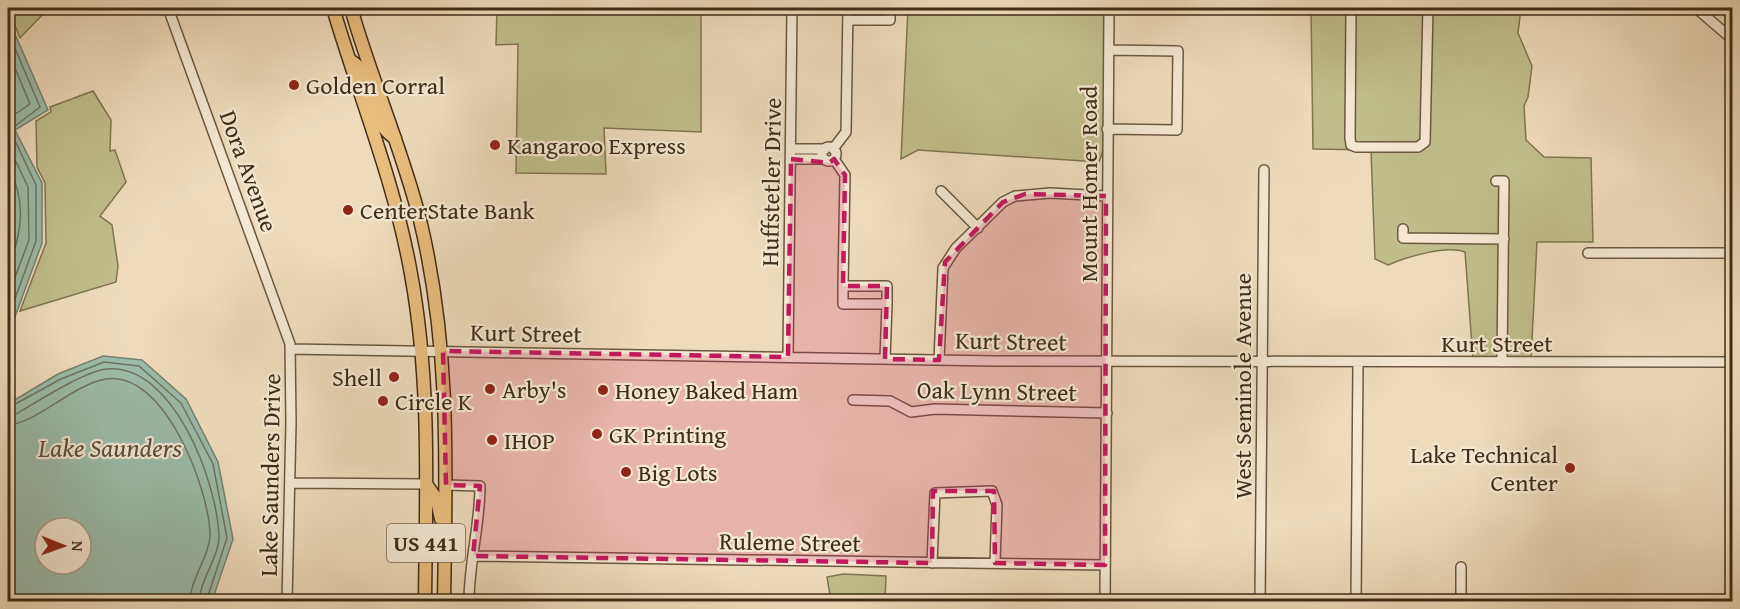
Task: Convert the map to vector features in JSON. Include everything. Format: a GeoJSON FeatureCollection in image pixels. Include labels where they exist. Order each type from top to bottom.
{"type":"FeatureCollection","features":[{"type":"Feature","properties":{"kind":"main road","name":"US 441"},"geometry":{"type":"LineString","coordinates":[[333,8],[400,220],[423,351],[427,439],[424,602]]}},
{"type":"Feature","properties":{"kind":"main road","name":"US 441"},"geometry":{"type":"LineString","coordinates":[[350,9],[395,138],[425,244],[443,351],[446,485],[444,602]]}},
{"type":"Feature","properties":{"kind":"main road"},"geometry":{"type":"LineString","coordinates":[[350,60],[362,70],[383,128],[395,138]]}},
{"type":"Feature","properties":{"kind":"main road"},"geometry":{"type":"LineString","coordinates":[[427,439],[432,466],[437,477],[446,485]]}},
{"type":"Feature","properties":{"kind":"main road"},"geometry":{"type":"LineString","coordinates":[[426,484],[437,500],[445,541]]}},
{"type":"Feature","properties":{"kind":"street","name":"Dora Avenue"},"geometry":{"type":"LineString","coordinates":[[168,8],[285,327],[290,349]]}},
{"type":"Feature","properties":{"kind":"street","name":"Huffstetler Drive"},"geometry":{"type":"LineString","coordinates":[[789,357],[796,159],[792,8]]}},
{"type":"Feature","properties":{"kind":"street"},"geometry":{"type":"LineString","coordinates":[[796,159],[832,154],[846,132],[848,8]]}},
{"type":"Feature","properties":{"kind":"street"},"geometry":{"type":"LineString","coordinates":[[848,20],[890,20],[890,8]]}},
{"type":"Feature","properties":{"kind":"street","name":"Mount Homer Road"},"geometry":{"type":"LineString","coordinates":[[1105,602],[1109,8]]}},
{"type":"Feature","properties":{"kind":"street"},"geometry":{"type":"LineString","coordinates":[[1208,8],[1229,8]]}},
{"type":"Feature","properties":{"kind":"street"},"geometry":{"type":"LineString","coordinates":[[1351,8],[1351,145],[1356,147],[1418,147],[1425,142],[1427,136],[1428,8]]}},
{"type":"Feature","properties":{"kind":"street"},"geometry":{"type":"LineString","coordinates":[[1696,8],[1732,39]]}},
{"type":"Feature","properties":{"kind":"street"},"geometry":{"type":"LineString","coordinates":[[1107,129],[1177,130],[1178,51],[1109,50]]}},
{"type":"Feature","properties":{"kind":"street"},"geometry":{"type":"LineString","coordinates":[[796,149],[832,154]]}},
{"type":"Feature","properties":{"kind":"street"},"geometry":{"type":"LineString","coordinates":[[832,154],[845,175],[843,304],[887,304]]}},
{"type":"Feature","properties":{"kind":"street","name":"West Seminole Avenue"},"geometry":{"type":"LineString","coordinates":[[1260,602],[1264,170]]}},
{"type":"Feature","properties":{"kind":"street"},"geometry":{"type":"LineString","coordinates":[[1496,181],[1504,181],[1502,362]]}},
{"type":"Feature","properties":{"kind":"street"},"geometry":{"type":"LineString","coordinates":[[941,191],[978,228]]}},
{"type":"Feature","properties":{"kind":"street"},"geometry":{"type":"LineString","coordinates":[[939,360],[943,268],[950,254],[1003,202],[1015,196],[1050,193],[1106,196]]}},
{"type":"Feature","properties":{"kind":"street"},"geometry":{"type":"LineString","coordinates":[[1403,229],[1403,238],[1504,239]]}},
{"type":"Feature","properties":{"kind":"street"},"geometry":{"type":"LineString","coordinates":[[1588,253],[1732,253]]}},
{"type":"Feature","properties":{"kind":"street"},"geometry":{"type":"LineString","coordinates":[[843,286],[887,286],[885,359]]}},
{"type":"Feature","properties":{"kind":"street","name":"Kurt Street"},"geometry":{"type":"LineString","coordinates":[[290,349],[939,360],[1358,363],[1732,362]]}},
{"type":"Feature","properties":{"kind":"street","name":"Lake Saunders Drive"},"geometry":{"type":"LineString","coordinates":[[287,602],[291,483],[290,349]]}},
{"type":"Feature","properties":{"kind":"street"},"geometry":{"type":"LineString","coordinates":[[1356,602],[1358,363]]}},
{"type":"Feature","properties":{"kind":"street","name":"Oak Lynn Street"},"geometry":{"type":"LineString","coordinates":[[853,400],[890,401],[911,412],[958,410],[1107,413]]}},
{"type":"Feature","properties":{"kind":"street"},"geometry":{"type":"LineString","coordinates":[[291,483],[426,484]]}},
{"type":"Feature","properties":{"kind":"street"},"geometry":{"type":"LineString","coordinates":[[446,485],[480,486],[480,514],[469,578],[469,602]]}},
{"type":"Feature","properties":{"kind":"street"},"geometry":{"type":"LineString","coordinates":[[932,563],[935,493],[992,491],[996,505],[995,563]]}},
{"type":"Feature","properties":{"kind":"street","name":"Ruleme Street"},"geometry":{"type":"LineString","coordinates":[[473,556],[1105,565]]}},
{"type":"Feature","properties":{"kind":"street"},"geometry":{"type":"LineString","coordinates":[[1461,567],[1461,602]]}},
{"type":"Feature","properties":{"kind":"highlighted area"},"geometry":{"type":"Polygon","coordinates":[[[791,159],[829,163],[834,159],[845,175],[843,286],[887,286],[885,359],[939,360],[945,262],[1003,202],[1025,194],[1106,196],[1105,565],[995,563],[994,491],[933,491],[932,563],[473,556],[480,486],[446,485],[443,351],[788,357],[791,159]]]}},
{"type":"Feature","properties":{"kind":"shaded area"},"geometry":{"type":"Polygon","coordinates":[[[8,8],[49,8],[20,38],[8,8]]]}},
{"type":"Feature","properties":{"kind":"shaded area"},"geometry":{"type":"Polygon","coordinates":[[[497,8],[701,8],[701,132],[604,128],[606,174],[516,173],[518,44],[496,45],[497,8]]]}},
{"type":"Feature","properties":{"kind":"shaded area"},"geometry":{"type":"Polygon","coordinates":[[[908,8],[1105,8],[1103,150],[1099,162],[918,150],[901,159],[908,8]]]}},
{"type":"Feature","properties":{"kind":"shaded area"},"geometry":{"type":"Polygon","coordinates":[[[1311,8],[1521,8],[1518,33],[1532,66],[1528,97],[1524,106],[1526,140],[1544,157],[1591,158],[1593,242],[1537,242],[1531,359],[1473,359],[1465,252],[1437,251],[1388,265],[1375,259],[1371,150],[1313,149],[1311,8]]]}},
{"type":"Feature","properties":{"kind":"shaded area"},"geometry":{"type":"Polygon","coordinates":[[[93,91],[111,120],[110,151],[115,150],[126,182],[100,216],[112,225],[118,266],[116,282],[20,311],[46,243],[45,183],[37,167],[36,121],[51,112],[50,107],[93,91]]]}},
{"type":"Feature","properties":{"kind":"shaded area"},"geometry":{"type":"Polygon","coordinates":[[[843,574],[886,576],[885,601],[831,601],[827,577],[843,574]]]}},
{"type":"Feature","properties":{"kind":"water"},"geometry":{"type":"Polygon","coordinates":[[[8,18],[48,110],[15,130],[42,183],[42,243],[8,336],[8,18]]]}},
{"type":"Feature","properties":{"kind":"water","name":"Lake Saunders"},"geometry":{"type":"Polygon","coordinates":[[[103,356],[142,360],[186,399],[218,462],[233,539],[212,601],[8,601],[8,404],[58,374],[103,356]]]}},
{"type":"Feature","properties":{"kind":"railway"},"geometry":{"type":"LineString","coordinates":[[1718,8],[1732,20]]}},
{"type":"Feature","properties":{"kind":"place","name":"Golden Corral"},"geometry":{"type":"Point","coordinates":[294,85]}},
{"type":"Feature","properties":{"kind":"place","name":"Kangaroo Express"},"geometry":{"type":"Point","coordinates":[495,145]}},
{"type":"Feature","properties":{"kind":"place","name":"CenterState Bank"},"geometry":{"type":"Point","coordinates":[348,210]}},
{"type":"Feature","properties":{"kind":"place","name":"Shell"},"geometry":{"type":"Point","coordinates":[394,377]}},
{"type":"Feature","properties":{"kind":"place","name":"Arby's"},"geometry":{"type":"Point","coordinates":[490,389]}},
{"type":"Feature","properties":{"kind":"place","name":"Honey Baked Ham"},"geometry":{"type":"Point","coordinates":[603,390]}},
{"type":"Feature","properties":{"kind":"place","name":"Circle K"},"geometry":{"type":"Point","coordinates":[383,401]}},
{"type":"Feature","properties":{"kind":"place","name":"GK Printing"},"geometry":{"type":"Point","coordinates":[597,434]}},
{"type":"Feature","properties":{"kind":"place","name":"IHOP"},"geometry":{"type":"Point","coordinates":[492,440]}},
{"type":"Feature","properties":{"kind":"place","name":"Lake Technical Center"},"geometry":{"type":"Point","coordinates":[1570,468]}},
{"type":"Feature","properties":{"kind":"place","name":"Big Lots"},"geometry":{"type":"Point","coordinates":[626,472]}}]}
